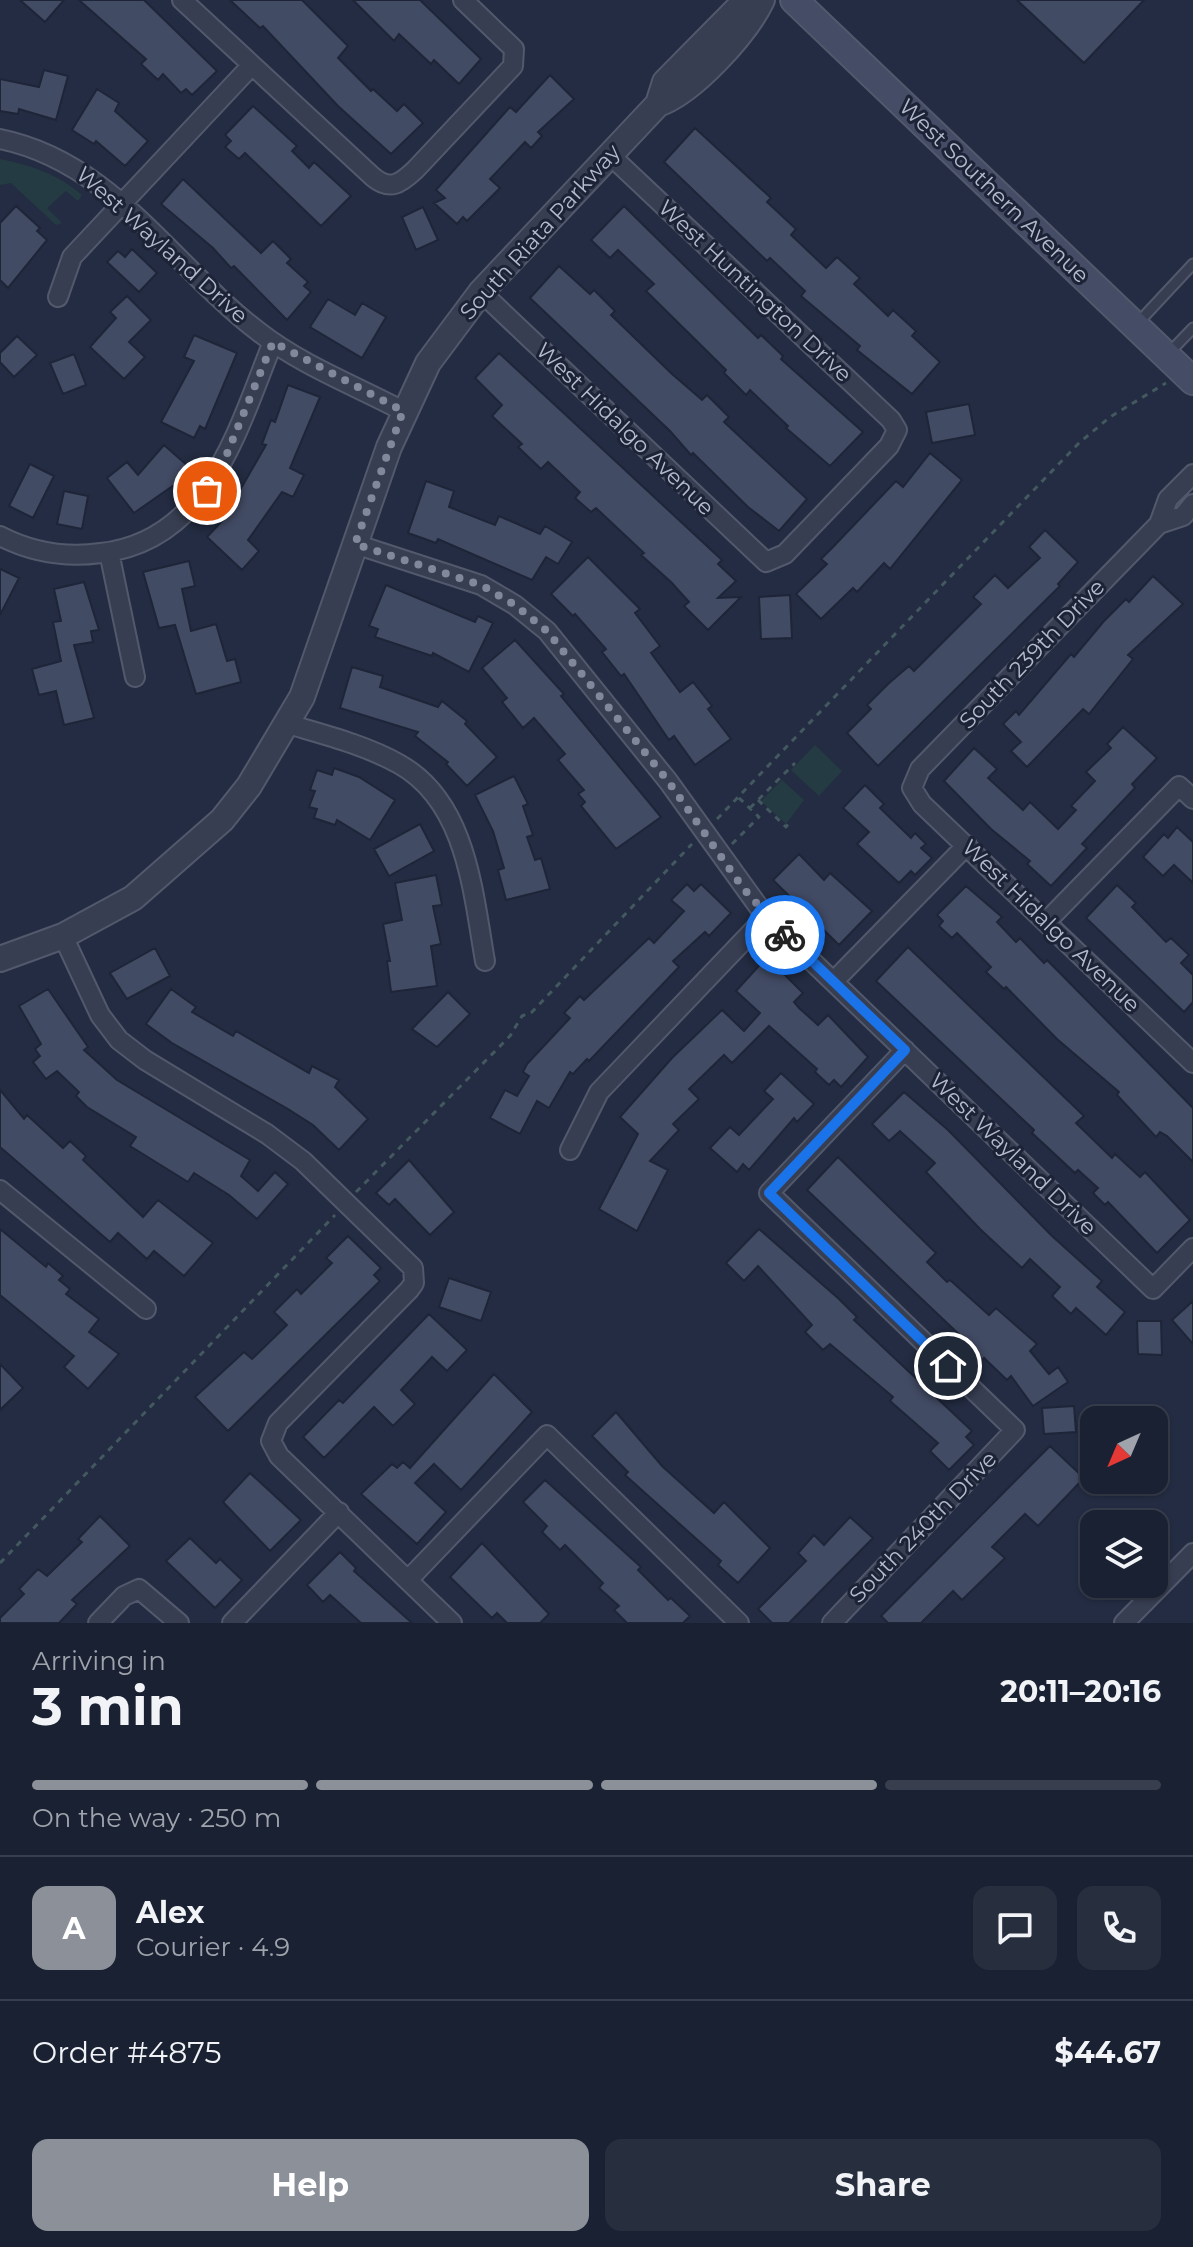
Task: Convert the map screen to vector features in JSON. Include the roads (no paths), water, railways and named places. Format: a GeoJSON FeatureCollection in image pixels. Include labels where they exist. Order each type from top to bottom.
{"type":"FeatureCollection","features":[{"type":"Feature","properties":{"kind":"main road","name":"West Southern Avenue"},"geometry":{"type":"LineString","coordinates":[[794,0],[1180,370]]}},
{"type":"Feature","properties":{"kind":"street"},"geometry":{"type":"LineString","coordinates":[[182,0],[377,180],[390,186],[403,181],[415,170],[506,74],[515,57],[511,44],[463,0]]}},
{"type":"Feature","properties":{"kind":"street","name":"South Riata Parkway"},"geometry":{"type":"LineString","coordinates":[[0,959],[63,936],[133,898],[222,820],[271,755],[302,697],[403,411],[428,363],[481,292],[658,104],[665,82],[746,0]]}},
{"type":"Feature","properties":{"kind":"street","name":"South Riata Parkway"},"geometry":{"type":"LineString","coordinates":[[658,104],[678,97],[753,19],[762,0]]}},
{"type":"Feature","properties":{"kind":"street"},"geometry":{"type":"LineString","coordinates":[[58,297],[72,257],[252,65]]}},
{"type":"Feature","properties":{"kind":"street","name":"West Wayland Drive"},"geometry":{"type":"LineString","coordinates":[[0,139],[31,146],[73,164],[248,323],[273,342],[403,411]]}},
{"type":"Feature","properties":{"kind":"street","name":"West Huntington Drive"},"geometry":{"type":"LineString","coordinates":[[610,155],[891,420],[897,430],[879,456],[785,554],[772,562]]}},
{"type":"Feature","properties":{"kind":"street","name":"West Hidalgo Avenue"},"geometry":{"type":"LineString","coordinates":[[481,292],[760,558],[772,562]]}},
{"type":"Feature","properties":{"kind":"street"},"geometry":{"type":"LineString","coordinates":[[0,536],[28,548],[65,556],[109,552],[143,543],[163,532],[190,511],[207,491],[224,461],[273,342]]}},
{"type":"Feature","properties":{"kind":"street","name":"South 239th Drive"},"geometry":{"type":"LineString","coordinates":[[912,788],[920,769],[1159,524],[1168,499],[1193,474]]}},
{"type":"Feature","properties":{"kind":"street","name":"South 239th Drive"},"geometry":{"type":"LineString","coordinates":[[1159,524],[1183,516],[1193,504]]}},
{"type":"Feature","properties":{"kind":"street","name":"West Wayland Drive"},"geometry":{"type":"LineString","coordinates":[[355,544],[457,576],[515,605],[547,631],[697,820],[766,917],[1153,1289],[1193,1248]]}},
{"type":"Feature","properties":{"kind":"street"},"geometry":{"type":"LineString","coordinates":[[109,552],[135,677]]}},
{"type":"Feature","properties":{"kind":"street"},"geometry":{"type":"LineString","coordinates":[[288,724],[352,744],[400,765],[437,799],[453,823],[472,882],[485,961]]}},
{"type":"Feature","properties":{"kind":"street"},"geometry":{"type":"LineString","coordinates":[[1047,921],[1179,786],[1193,799]]}},
{"type":"Feature","properties":{"kind":"street","name":"West Hidalgo Avenue"},"geometry":{"type":"LineString","coordinates":[[912,788],[922,804],[1193,1063]]}},
{"type":"Feature","properties":{"kind":"street"},"geometry":{"type":"LineString","coordinates":[[834,981],[967,845]]}},
{"type":"Feature","properties":{"kind":"street"},"geometry":{"type":"LineString","coordinates":[[570,1150],[599,1092],[766,917]]}},
{"type":"Feature","properties":{"kind":"street"},"geometry":{"type":"LineString","coordinates":[[63,936],[100,1015],[119,1040],[145,1060],[267,1134],[337,1194],[408,1262],[415,1275],[409,1290],[278,1423],[271,1441],[279,1456],[452,1623]]}},
{"type":"Feature","properties":{"kind":"street","name":"South 240th Drive"},"geometry":{"type":"LineString","coordinates":[[832,1623],[1015,1430],[769,1193],[905,1050]]}},
{"type":"Feature","properties":{"kind":"street"},"geometry":{"type":"LineString","coordinates":[[0,1190],[146,1309]]}},
{"type":"Feature","properties":{"kind":"street"},"geometry":{"type":"LineString","coordinates":[[408,1580],[547,1435],[739,1623]]}},
{"type":"Feature","properties":{"kind":"street"},"geometry":{"type":"LineString","coordinates":[[232,1623],[339,1512]]}},
{"type":"Feature","properties":{"kind":"street"},"geometry":{"type":"LineString","coordinates":[[1124,1623],[1193,1553]]}},
{"type":"Feature","properties":{"kind":"street"},"geometry":{"type":"LineString","coordinates":[[98,1623],[124,1596],[139,1589],[179,1623]]}},
{"type":"Feature","properties":{"kind":"lane"},"geometry":{"type":"LineString","coordinates":[[1135,327],[1193,264]]}},
{"type":"Feature","properties":{"kind":"lane"},"geometry":{"type":"LineString","coordinates":[[1180,370],[1193,328]]}}]}
